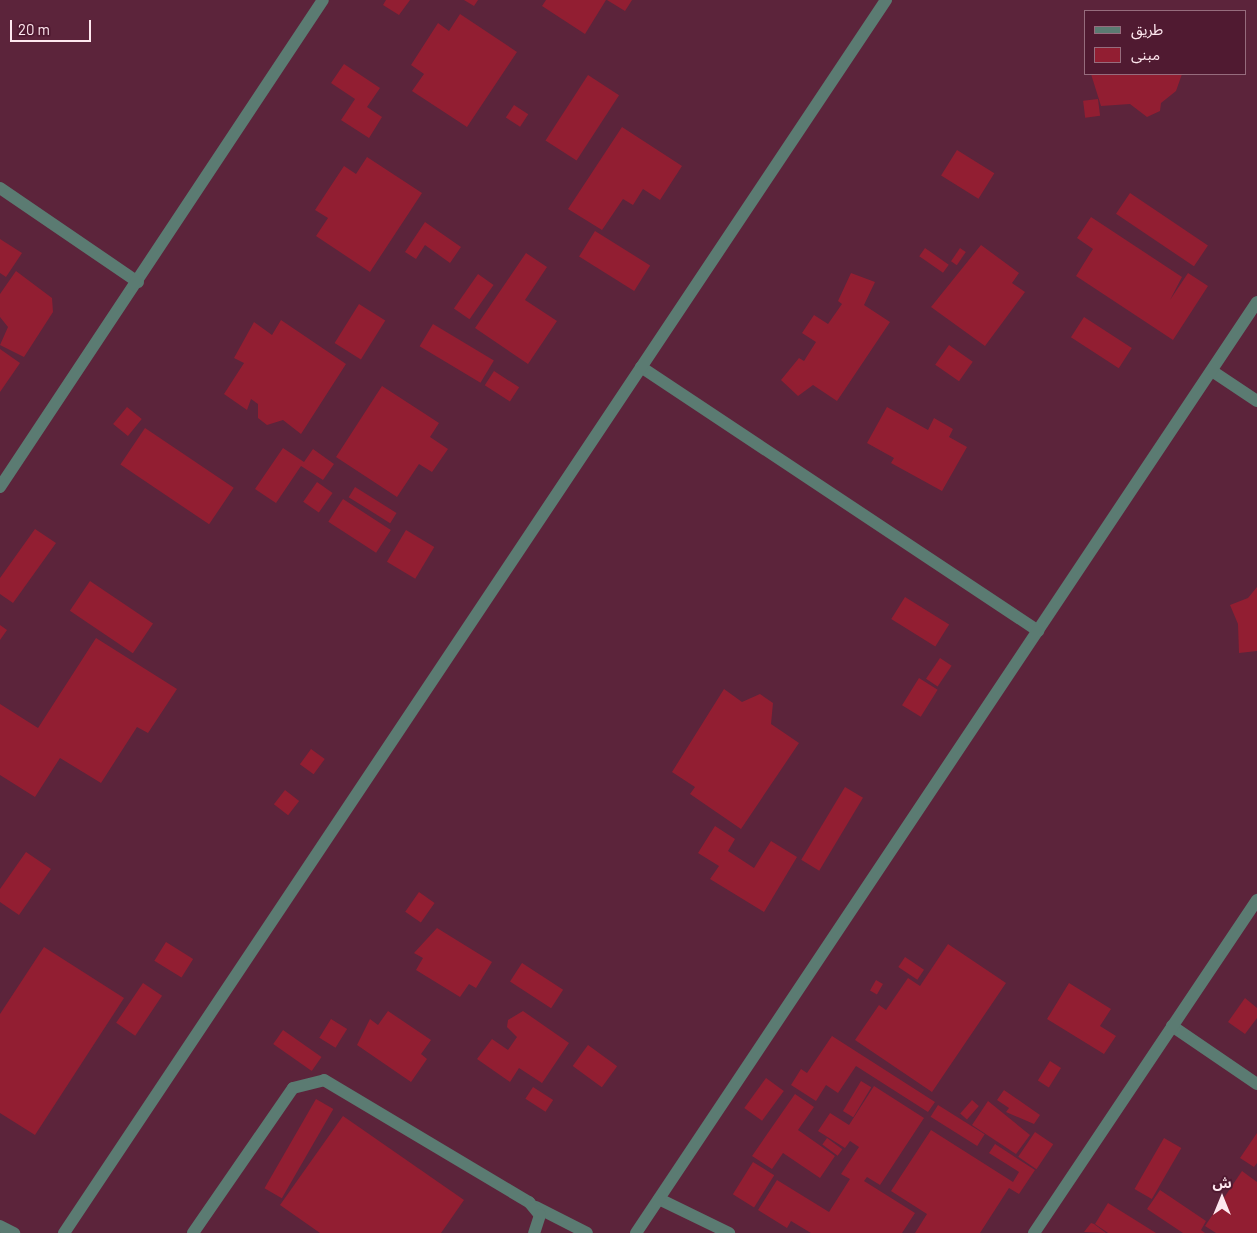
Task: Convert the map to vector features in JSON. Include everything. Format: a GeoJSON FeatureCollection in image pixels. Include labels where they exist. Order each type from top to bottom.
{"type":"FeatureCollection","features":[{"type":"Feature","properties":{"kind":"street"},"geometry":{"type":"LineString","coordinates":[[0,487],[138,282],[323,0]]}},
{"type":"Feature","properties":{"kind":"street"},"geometry":{"type":"LineString","coordinates":[[64,1233],[886,0]]}},
{"type":"Feature","properties":{"kind":"street"},"geometry":{"type":"LineString","coordinates":[[0,188],[138,282]]}},
{"type":"Feature","properties":{"kind":"street"},"geometry":{"type":"LineString","coordinates":[[636,1233],[1257,302]]}},
{"type":"Feature","properties":{"kind":"street"},"geometry":{"type":"LineString","coordinates":[[641,367],[1038,631]]}},
{"type":"Feature","properties":{"kind":"street"},"geometry":{"type":"LineString","coordinates":[[1212,370],[1257,401]]}},
{"type":"Feature","properties":{"kind":"street"},"geometry":{"type":"LineString","coordinates":[[1034,1233],[1257,900]]}},
{"type":"Feature","properties":{"kind":"street"},"geometry":{"type":"LineString","coordinates":[[1172,1026],[1257,1084]]}},
{"type":"Feature","properties":{"kind":"street"},"geometry":{"type":"LineString","coordinates":[[193,1233],[283,1100],[308,1081],[338,1085],[536,1207],[587,1233]]}},
{"type":"Feature","properties":{"kind":"street"},"geometry":{"type":"LineString","coordinates":[[659,1199],[729,1233]]}},
{"type":"Feature","properties":{"kind":"street"},"geometry":{"type":"LineString","coordinates":[[534,1233],[540,1215],[536,1207]]}},
{"type":"Feature","properties":{"kind":"street"},"geometry":{"type":"LineString","coordinates":[[0,1226],[14,1233]]}},
{"type":"Feature","properties":{"kind":"building"},"geometry":{"type":"Polygon","coordinates":[[[386,0],[410,0],[399,15],[383,5],[386,0]]]}},
{"type":"Feature","properties":{"kind":"building"},"geometry":{"type":"Polygon","coordinates":[[[464,0],[478,0],[474,6],[464,0]]]}},
{"type":"Feature","properties":{"kind":"building"},"geometry":{"type":"Polygon","coordinates":[[[546,0],[606,0],[585,34],[542,6],[546,0]]]}},
{"type":"Feature","properties":{"kind":"building"},"geometry":{"type":"Polygon","coordinates":[[[607,0],[632,0],[625,11],[607,0]]]}},
{"type":"Feature","properties":{"kind":"building"},"geometry":{"type":"Polygon","coordinates":[[[460,14],[517,52],[467,127],[412,91],[424,74],[411,65],[438,23],[449,31],[460,14]]]}},
{"type":"Feature","properties":{"kind":"building"},"geometry":{"type":"Polygon","coordinates":[[[344,64],[380,88],[367,107],[382,117],[369,138],[341,120],[355,99],[331,83],[344,64]]]}},
{"type":"Feature","properties":{"kind":"building"},"geometry":{"type":"Polygon","coordinates":[[[588,75],[619,95],[577,161],[546,140],[588,75]]]}},
{"type":"Feature","properties":{"kind":"building"},"geometry":{"type":"Polygon","coordinates":[[[1091,75],[1182,75],[1176,91],[1161,103],[1160,111],[1147,117],[1130,104],[1101,106],[1091,75]]]}},
{"type":"Feature","properties":{"kind":"building"},"geometry":{"type":"Polygon","coordinates":[[[1098,99],[1100,116],[1085,118],[1083,101],[1098,99]]]}},
{"type":"Feature","properties":{"kind":"building"},"geometry":{"type":"Polygon","coordinates":[[[514,105],[528,114],[520,127],[506,118],[514,105]]]}},
{"type":"Feature","properties":{"kind":"building"},"geometry":{"type":"Polygon","coordinates":[[[622,127],[682,166],[660,200],[643,189],[633,205],[623,199],[602,230],[568,209],[622,127]]]}},
{"type":"Feature","properties":{"kind":"building"},"geometry":{"type":"Polygon","coordinates":[[[957,150],[994,173],[978,199],[941,175],[957,150]]]}},
{"type":"Feature","properties":{"kind":"building"},"geometry":{"type":"Polygon","coordinates":[[[367,157],[422,193],[370,272],[316,236],[328,218],[315,210],[344,166],[356,174],[367,157]]]}},
{"type":"Feature","properties":{"kind":"building"},"geometry":{"type":"Polygon","coordinates":[[[1130,193],[1208,246],[1194,266],[1116,214],[1130,193]]]}},
{"type":"Feature","properties":{"kind":"building"},"geometry":{"type":"Polygon","coordinates":[[[1091,217],[1182,277],[1170,300],[1188,273],[1208,286],[1173,340],[1076,276],[1093,249],[1077,238],[1091,217]]]}},
{"type":"Feature","properties":{"kind":"building"},"geometry":{"type":"Polygon","coordinates":[[[425,222],[461,247],[450,263],[425,245],[416,259],[405,252],[425,222]]]}},
{"type":"Feature","properties":{"kind":"building"},"geometry":{"type":"Polygon","coordinates":[[[595,231],[650,265],[634,291],[579,256],[595,231]]]}},
{"type":"Feature","properties":{"kind":"building"},"geometry":{"type":"Polygon","coordinates":[[[0,239],[22,253],[6,277],[0,273],[0,239]]]}},
{"type":"Feature","properties":{"kind":"building"},"geometry":{"type":"Polygon","coordinates":[[[981,245],[1019,273],[1012,283],[1025,292],[985,346],[931,307],[981,245]]]}},
{"type":"Feature","properties":{"kind":"building"},"geometry":{"type":"Polygon","coordinates":[[[925,248],[949,265],[943,273],[919,256],[925,248]]]}},
{"type":"Feature","properties":{"kind":"building"},"geometry":{"type":"Polygon","coordinates":[[[960,248],[966,252],[957,265],[951,261],[960,248]]]}},
{"type":"Feature","properties":{"kind":"building"},"geometry":{"type":"Polygon","coordinates":[[[526,253],[547,267],[525,300],[557,321],[528,364],[475,328],[526,253]]]}},
{"type":"Feature","properties":{"kind":"building"},"geometry":{"type":"Polygon","coordinates":[[[16,271],[52,298],[53,312],[24,357],[0,345],[8,327],[0,317],[0,294],[16,271]]]}},
{"type":"Feature","properties":{"kind":"building"},"geometry":{"type":"Polygon","coordinates":[[[851,273],[875,282],[864,305],[890,322],[837,401],[813,385],[798,396],[781,380],[799,358],[804,361],[816,342],[802,333],[814,315],[828,324],[842,304],[838,301],[851,273]]]}},
{"type":"Feature","properties":{"kind":"building"},"geometry":{"type":"Polygon","coordinates":[[[478,274],[494,285],[469,319],[454,308],[478,274]]]}},
{"type":"Feature","properties":{"kind":"building"},"geometry":{"type":"Polygon","coordinates":[[[359,304],[385,320],[361,359],[335,343],[359,304]]]}},
{"type":"Feature","properties":{"kind":"building"},"geometry":{"type":"Polygon","coordinates":[[[1084,317],[1132,348],[1119,368],[1071,337],[1084,317]]]}},
{"type":"Feature","properties":{"kind":"building"},"geometry":{"type":"Polygon","coordinates":[[[281,320],[346,364],[301,434],[283,420],[267,425],[258,418],[258,404],[251,399],[247,410],[224,394],[244,363],[234,358],[254,322],[272,335],[281,320]]]}},
{"type":"Feature","properties":{"kind":"building"},"geometry":{"type":"Polygon","coordinates":[[[433,324],[494,361],[480,383],[420,346],[433,324]]]}},
{"type":"Feature","properties":{"kind":"building"},"geometry":{"type":"Polygon","coordinates":[[[949,345],[973,362],[959,381],[935,365],[949,345]]]}},
{"type":"Feature","properties":{"kind":"building"},"geometry":{"type":"Polygon","coordinates":[[[0,349],[20,363],[0,392],[0,349]]]}},
{"type":"Feature","properties":{"kind":"building"},"geometry":{"type":"Polygon","coordinates":[[[494,371],[519,387],[510,402],[485,385],[494,371]]]}},
{"type":"Feature","properties":{"kind":"building"},"geometry":{"type":"Polygon","coordinates":[[[382,386],[439,423],[430,437],[448,449],[432,472],[419,464],[397,497],[336,457],[382,386]]]}},
{"type":"Feature","properties":{"kind":"building"},"geometry":{"type":"Polygon","coordinates":[[[127,407],[142,419],[128,436],[113,424],[127,407]]]}},
{"type":"Feature","properties":{"kind":"building"},"geometry":{"type":"Polygon","coordinates":[[[887,407],[928,430],[934,418],[953,429],[949,437],[967,447],[942,491],[891,463],[894,458],[867,443],[887,407]]]}},
{"type":"Feature","properties":{"kind":"building"},"geometry":{"type":"Polygon","coordinates":[[[145,428],[234,488],[209,524],[120,464],[145,428]]]}},
{"type":"Feature","properties":{"kind":"building"},"geometry":{"type":"Polygon","coordinates":[[[283,448],[304,462],[313,449],[334,464],[323,480],[301,466],[276,503],[255,489],[283,448]]]}},
{"type":"Feature","properties":{"kind":"building"},"geometry":{"type":"Polygon","coordinates":[[[317,482],[333,493],[319,513],[303,502],[317,482]]]}},
{"type":"Feature","properties":{"kind":"building"},"geometry":{"type":"Polygon","coordinates":[[[355,487],[397,513],[390,523],[349,497],[355,487]]]}},
{"type":"Feature","properties":{"kind":"building"},"geometry":{"type":"Polygon","coordinates":[[[343,499],[391,530],[376,553],[328,522],[343,499]]]}},
{"type":"Feature","properties":{"kind":"building"},"geometry":{"type":"Polygon","coordinates":[[[35,529],[56,543],[13,603],[0,594],[0,578],[35,529]]]}},
{"type":"Feature","properties":{"kind":"building"},"geometry":{"type":"Polygon","coordinates":[[[406,530],[434,547],[415,579],[387,562],[406,530]]]}},
{"type":"Feature","properties":{"kind":"building"},"geometry":{"type":"Polygon","coordinates":[[[90,581],[153,623],[133,653],[70,611],[90,581]]]}},
{"type":"Feature","properties":{"kind":"building"},"geometry":{"type":"Polygon","coordinates":[[[1257,587],[1257,651],[1239,653],[1238,624],[1230,605],[1248,598],[1257,587]]]}},
{"type":"Feature","properties":{"kind":"building"},"geometry":{"type":"Polygon","coordinates":[[[905,597],[949,625],[935,647],[891,619],[905,597]]]}},
{"type":"Feature","properties":{"kind":"building"},"geometry":{"type":"Polygon","coordinates":[[[0,625],[7,630],[0,640],[0,625]]]}},
{"type":"Feature","properties":{"kind":"building"},"geometry":{"type":"Polygon","coordinates":[[[96,638],[177,689],[148,733],[137,727],[101,783],[60,758],[35,797],[0,775],[0,704],[38,728],[96,638]]]}},
{"type":"Feature","properties":{"kind":"building"},"geometry":{"type":"Polygon","coordinates":[[[940,658],[952,666],[938,687],[926,679],[940,658]]]}},
{"type":"Feature","properties":{"kind":"building"},"geometry":{"type":"Polygon","coordinates":[[[919,678],[938,690],[921,717],[902,705],[919,678]]]}},
{"type":"Feature","properties":{"kind":"building"},"geometry":{"type":"Polygon","coordinates":[[[724,689],[742,702],[760,694],[773,703],[771,724],[799,743],[741,829],[690,794],[695,787],[672,772],[724,689]]]}},
{"type":"Feature","properties":{"kind":"building"},"geometry":{"type":"Polygon","coordinates":[[[311,749],[325,759],[314,774],[300,764],[311,749]]]}},
{"type":"Feature","properties":{"kind":"building"},"geometry":{"type":"Polygon","coordinates":[[[845,787],[863,798],[819,871],[801,860],[845,787]]]}},
{"type":"Feature","properties":{"kind":"building"},"geometry":{"type":"Polygon","coordinates":[[[285,790],[299,801],[288,815],[274,804],[285,790]]]}},
{"type":"Feature","properties":{"kind":"building"},"geometry":{"type":"Polygon","coordinates":[[[715,826],[735,839],[728,851],[754,868],[771,841],[797,857],[764,912],[710,879],[719,866],[698,853],[715,826]]]}},
{"type":"Feature","properties":{"kind":"building"},"geometry":{"type":"Polygon","coordinates":[[[26,852],[51,869],[19,915],[0,902],[0,889],[26,852]]]}},
{"type":"Feature","properties":{"kind":"building"},"geometry":{"type":"Polygon","coordinates":[[[419,892],[435,903],[421,923],[405,912],[419,892]]]}},
{"type":"Feature","properties":{"kind":"building"},"geometry":{"type":"Polygon","coordinates":[[[437,928],[492,962],[476,988],[469,984],[460,997],[416,970],[423,958],[414,953],[437,928]]]}},
{"type":"Feature","properties":{"kind":"building"},"geometry":{"type":"Polygon","coordinates":[[[166,942],[193,959],[181,978],[154,961],[166,942]]]}},
{"type":"Feature","properties":{"kind":"building"},"geometry":{"type":"Polygon","coordinates":[[[948,944],[1006,983],[932,1092],[855,1040],[879,1005],[886,1010],[908,978],[920,986],[948,944]]]}},
{"type":"Feature","properties":{"kind":"building"},"geometry":{"type":"Polygon","coordinates":[[[44,947],[124,998],[35,1135],[0,1113],[0,1014],[44,947]]]}},
{"type":"Feature","properties":{"kind":"building"},"geometry":{"type":"Polygon","coordinates":[[[905,957],[924,970],[917,980],[898,967],[905,957]]]}},
{"type":"Feature","properties":{"kind":"building"},"geometry":{"type":"Polygon","coordinates":[[[522,963],[563,990],[551,1008],[510,981],[522,963]]]}},
{"type":"Feature","properties":{"kind":"building"},"geometry":{"type":"Polygon","coordinates":[[[876,980],[883,984],[877,994],[870,990],[876,980]]]}},
{"type":"Feature","properties":{"kind":"building"},"geometry":{"type":"Polygon","coordinates":[[[143,983],[162,996],[135,1036],[116,1023],[143,983]]]}},
{"type":"Feature","properties":{"kind":"building"},"geometry":{"type":"Polygon","coordinates":[[[1069,983],[1111,1009],[1100,1026],[1116,1036],[1104,1054],[1047,1019],[1069,983]]]}},
{"type":"Feature","properties":{"kind":"building"},"geometry":{"type":"Polygon","coordinates":[[[1245,998],[1257,1008],[1257,1018],[1245,1034],[1228,1022],[1245,998]]]}},
{"type":"Feature","properties":{"kind":"building"},"geometry":{"type":"Polygon","coordinates":[[[388,1011],[431,1040],[421,1054],[427,1059],[411,1082],[357,1045],[370,1019],[378,1025],[388,1011]]]}},
{"type":"Feature","properties":{"kind":"building"},"geometry":{"type":"Polygon","coordinates":[[[523,1011],[569,1043],[542,1083],[519,1068],[510,1082],[477,1059],[492,1039],[508,1050],[517,1037],[507,1027],[508,1020],[523,1011]]]}},
{"type":"Feature","properties":{"kind":"building"},"geometry":{"type":"Polygon","coordinates":[[[331,1019],[347,1029],[335,1048],[319,1038],[331,1019]]]}},
{"type":"Feature","properties":{"kind":"building"},"geometry":{"type":"Polygon","coordinates":[[[283,1030],[322,1057],[312,1071],[273,1044],[283,1030]]]}},
{"type":"Feature","properties":{"kind":"building"},"geometry":{"type":"Polygon","coordinates":[[[832,1036],[935,1102],[928,1112],[856,1066],[838,1093],[826,1085],[816,1101],[791,1085],[801,1069],[807,1073],[832,1036]]]}},
{"type":"Feature","properties":{"kind":"building"},"geometry":{"type":"Polygon","coordinates":[[[588,1045],[617,1066],[602,1087],[573,1066],[588,1045]]]}},
{"type":"Feature","properties":{"kind":"building"},"geometry":{"type":"Polygon","coordinates":[[[1050,1061],[1061,1068],[1049,1087],[1038,1081],[1050,1061]]]}},
{"type":"Feature","properties":{"kind":"building"},"geometry":{"type":"Polygon","coordinates":[[[766,1078],[784,1091],[762,1121],[744,1108],[766,1078]]]}},
{"type":"Feature","properties":{"kind":"building"},"geometry":{"type":"Polygon","coordinates":[[[861,1081],[871,1087],[853,1117],[843,1111],[861,1081]]]}},
{"type":"Feature","properties":{"kind":"building"},"geometry":{"type":"Polygon","coordinates":[[[874,1086],[924,1118],[880,1185],[867,1177],[864,1181],[915,1213],[902,1233],[811,1233],[791,1221],[787,1228],[758,1210],[777,1180],[829,1212],[850,1179],[841,1174],[859,1147],[850,1141],[845,1148],[818,1131],[830,1113],[849,1125],[874,1086]]]}},
{"type":"Feature","properties":{"kind":"building"},"geometry":{"type":"Polygon","coordinates":[[[533,1087],[553,1100],[546,1112],[525,1099],[533,1087]]]}},
{"type":"Feature","properties":{"kind":"building"},"geometry":{"type":"Polygon","coordinates":[[[1004,1090],[1040,1115],[1034,1124],[1006,1112],[1009,1108],[997,1100],[1004,1090]]]}},
{"type":"Feature","properties":{"kind":"building"},"geometry":{"type":"Polygon","coordinates":[[[795,1094],[814,1107],[798,1130],[835,1156],[820,1178],[783,1153],[772,1169],[752,1156],[795,1094]]]}},
{"type":"Feature","properties":{"kind":"building"},"geometry":{"type":"Polygon","coordinates":[[[316,1099],[333,1109],[282,1198],[264,1188],[316,1099]]]}},
{"type":"Feature","properties":{"kind":"building"},"geometry":{"type":"Polygon","coordinates":[[[972,1100],[979,1106],[967,1119],[960,1114],[972,1100]]]}},
{"type":"Feature","properties":{"kind":"building"},"geometry":{"type":"Polygon","coordinates":[[[988,1101],[1030,1135],[1016,1154],[972,1125],[988,1101]]]}},
{"type":"Feature","properties":{"kind":"building"},"geometry":{"type":"Polygon","coordinates":[[[938,1105],[985,1134],[977,1146],[931,1117],[938,1105]]]}},
{"type":"Feature","properties":{"kind":"building"},"geometry":{"type":"Polygon","coordinates":[[[343,1116],[464,1200],[441,1233],[320,1233],[280,1205],[343,1116]]]}},
{"type":"Feature","properties":{"kind":"building"},"geometry":{"type":"Polygon","coordinates":[[[931,1130],[1013,1182],[1019,1172],[989,1153],[995,1144],[1035,1170],[1019,1194],[1009,1188],[980,1233],[915,1233],[927,1214],[891,1191],[931,1130]]]}},
{"type":"Feature","properties":{"kind":"building"},"geometry":{"type":"Polygon","coordinates":[[[1035,1132],[1053,1144],[1036,1169],[1018,1157],[1035,1132]]]}},
{"type":"Feature","properties":{"kind":"building"},"geometry":{"type":"Polygon","coordinates":[[[1257,1133],[1257,1163],[1254,1167],[1240,1158],[1257,1133]]]}},
{"type":"Feature","properties":{"kind":"building"},"geometry":{"type":"Polygon","coordinates":[[[827,1138],[842,1149],[838,1156],[822,1144],[827,1138]]]}},
{"type":"Feature","properties":{"kind":"building"},"geometry":{"type":"Polygon","coordinates":[[[1164,1138],[1181,1148],[1152,1199],[1134,1189],[1164,1138]]]}},
{"type":"Feature","properties":{"kind":"building"},"geometry":{"type":"Polygon","coordinates":[[[753,1162],[774,1175],[754,1207],[733,1194],[753,1162]]]}},
{"type":"Feature","properties":{"kind":"building"},"geometry":{"type":"Polygon","coordinates":[[[1242,1171],[1257,1182],[1257,1233],[1216,1233],[1205,1226],[1242,1171]]]}},
{"type":"Feature","properties":{"kind":"building"},"geometry":{"type":"Polygon","coordinates":[[[1160,1190],[1206,1221],[1201,1230],[1205,1233],[1183,1233],[1147,1209],[1160,1190]]]}},
{"type":"Feature","properties":{"kind":"building"},"geometry":{"type":"Polygon","coordinates":[[[1108,1203],[1156,1233],[1108,1233],[1095,1224],[1108,1203]]]}},
{"type":"Feature","properties":{"kind":"building"},"geometry":{"type":"Polygon","coordinates":[[[1091,1223],[1094,1224],[1106,1233],[1084,1232],[1091,1223]]]}}]}
